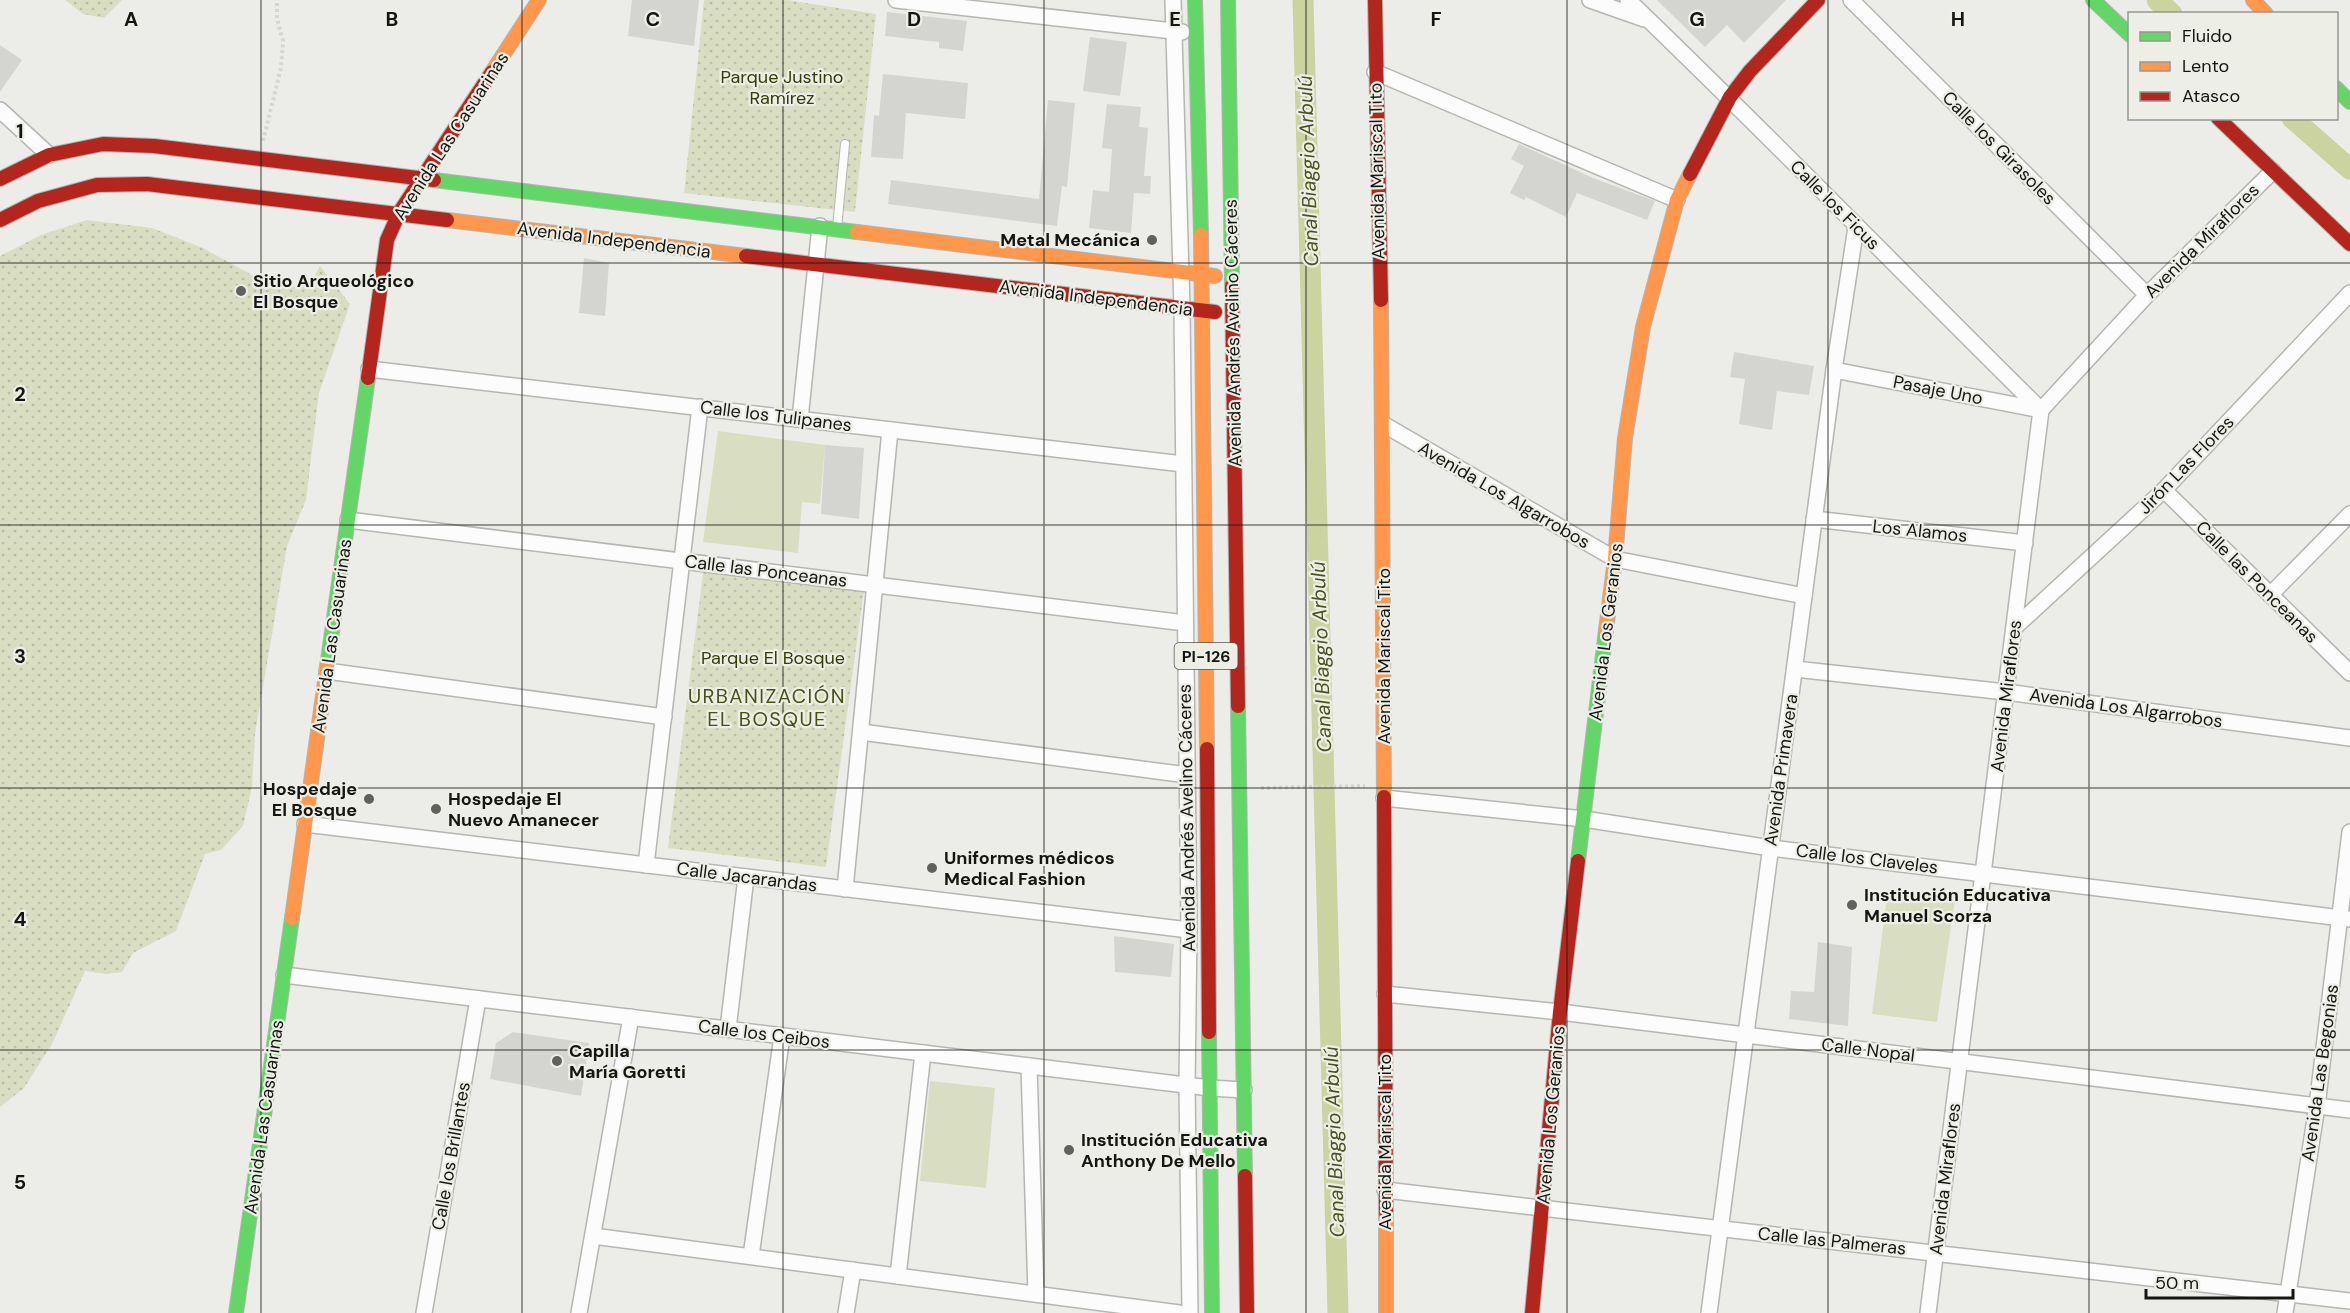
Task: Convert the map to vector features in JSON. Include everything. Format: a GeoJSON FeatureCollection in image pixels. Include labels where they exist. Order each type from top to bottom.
{"type":"FeatureCollection","features":[{"type":"Feature","properties":{"kind":"main road","name":"Avenida Las Casuarinas"},"geometry":{"type":"LineString","coordinates":[[236,1313],[387,240],[399,213],[539,0]]}},
{"type":"Feature","properties":{"kind":"main road","name":"Avenida Andrés Avelino Cáceres"},"geometry":{"type":"LineString","coordinates":[[1195,0],[1203,311],[1212,1313]]}},
{"type":"Feature","properties":{"kind":"main road","name":"Avenida Andrés Avelino Cáceres"},"geometry":{"type":"LineString","coordinates":[[1228,0],[1247,1313]]}},
{"type":"Feature","properties":{"kind":"main road","name":"Avenida Mariscal Tito"},"geometry":{"type":"LineString","coordinates":[[1375,0],[1383,424],[1386,1313]]}},
{"type":"Feature","properties":{"kind":"main road","name":"Avenida Los Geranios"},"geometry":{"type":"LineString","coordinates":[[1532,1313],[1560,1012],[1616,559],[1625,438],[1643,327],[1677,200],[1730,97],[1750,71],[1818,0]]}},
{"type":"Feature","properties":{"kind":"main road"},"geometry":{"type":"LineString","coordinates":[[2093,0],[2128,33]]}},
{"type":"Feature","properties":{"kind":"main road"},"geometry":{"type":"LineString","coordinates":[[2253,0],[2264,12]]}},
{"type":"Feature","properties":{"kind":"main road"},"geometry":{"type":"LineString","coordinates":[[2220,120],[2350,244]]}},
{"type":"Feature","properties":{"kind":"main road","name":"Avenida Independencia"},"geometry":{"type":"LineString","coordinates":[[0,179],[49,155],[103,144],[154,146],[1232,278]]}},
{"type":"Feature","properties":{"kind":"main road","name":"Avenida Independencia"},"geometry":{"type":"LineString","coordinates":[[0,220],[38,201],[97,185],[137,184],[399,213],[1233,314]]}},
{"type":"Feature","properties":{"kind":"street"},"geometry":{"type":"LineString","coordinates":[[896,0],[1196,33]]}},
{"type":"Feature","properties":{"kind":"street","name":"Avenida Andrés Avelino Cáceres"},"geometry":{"type":"LineString","coordinates":[[1173,0],[1182,309],[1189,930],[1186,1085],[1190,1313]]}},
{"type":"Feature","properties":{"kind":"street"},"geometry":{"type":"LineString","coordinates":[[1590,0],[1650,21]]}},
{"type":"Feature","properties":{"kind":"street","name":"Calle los Ficus"},"geometry":{"type":"LineString","coordinates":[[1628,0],[1730,97],[1856,227],[2042,410]]}},
{"type":"Feature","properties":{"kind":"street","name":"Calle los Girasoles"},"geometry":{"type":"LineString","coordinates":[[1851,0],[2147,295]]}},
{"type":"Feature","properties":{"kind":"street"},"geometry":{"type":"LineString","coordinates":[[1375,72],[1677,200]]}},
{"type":"Feature","properties":{"kind":"street"},"geometry":{"type":"LineString","coordinates":[[0,110],[49,155]]}},
{"type":"Feature","properties":{"kind":"street","name":"Avenida Miraflores"},"geometry":{"type":"LineString","coordinates":[[1928,1313],[2042,410],[2147,295],[2273,171]]}},
{"type":"Feature","properties":{"kind":"street"},"geometry":{"type":"LineString","coordinates":[[800,419],[820,226]]}},
{"type":"Feature","properties":{"kind":"street","name":"Avenida Primavera"},"geometry":{"type":"LineString","coordinates":[[1709,1313],[1834,370],[1856,227]]}},
{"type":"Feature","properties":{"kind":"street","name":"Jirón Las Flores"},"geometry":{"type":"LineString","coordinates":[[2014,628],[2164,490],[2350,293]]}},
{"type":"Feature","properties":{"kind":"street","name":"Calle los Tulipanes"},"geometry":{"type":"LineString","coordinates":[[369,369],[1183,464]]}},
{"type":"Feature","properties":{"kind":"street","name":"Pasaje Uno"},"geometry":{"type":"LineString","coordinates":[[1834,370],[2042,410]]}},
{"type":"Feature","properties":{"kind":"street"},"geometry":{"type":"LineString","coordinates":[[646,865],[700,407]]}},
{"type":"Feature","properties":{"kind":"street","name":"Avenida Los Algarrobos"},"geometry":{"type":"LineString","coordinates":[[1383,424],[1616,559],[1804,596]]}},
{"type":"Feature","properties":{"kind":"street"},"geometry":{"type":"LineString","coordinates":[[845,889],[890,430]]}},
{"type":"Feature","properties":{"kind":"street","name":"Calle las Ponceanas"},"geometry":{"type":"LineString","coordinates":[[2164,490],[2350,673]]}},
{"type":"Feature","properties":{"kind":"street"},"geometry":{"type":"LineString","coordinates":[[2270,595],[2350,514]]}},
{"type":"Feature","properties":{"kind":"street","name":"Los Alamos"},"geometry":{"type":"LineString","coordinates":[[1814,519],[2025,543]]}},
{"type":"Feature","properties":{"kind":"street","name":"Calle las Ponceanas"},"geometry":{"type":"LineString","coordinates":[[348,520],[1185,623]]}},
{"type":"Feature","properties":{"kind":"street","name":"Avenida Los Algarrobos"},"geometry":{"type":"LineString","coordinates":[[1795,669],[2006,692],[2350,738]]}},
{"type":"Feature","properties":{"kind":"street"},"geometry":{"type":"LineString","coordinates":[[327,671],[664,717]]}},
{"type":"Feature","properties":{"kind":"street"},"geometry":{"type":"LineString","coordinates":[[861,732],[1187,776]]}},
{"type":"Feature","properties":{"kind":"street","name":"Calle los Claveles"},"geometry":{"type":"LineString","coordinates":[[1384,798],[1584,819],[1771,848],[2345,918]]}},
{"type":"Feature","properties":{"kind":"street","name":"Calle Jacarandas"},"geometry":{"type":"LineString","coordinates":[[305,824],[1189,930]]}},
{"type":"Feature","properties":{"kind":"street","name":"Avenida Las Begonias"},"geometry":{"type":"LineString","coordinates":[[2285,1313],[2345,918],[2350,832]]}},
{"type":"Feature","properties":{"kind":"street"},"geometry":{"type":"LineString","coordinates":[[728,1029],[746,877]]}},
{"type":"Feature","properties":{"kind":"street","name":"Calle los Ceibos"},"geometry":{"type":"LineString","coordinates":[[284,975],[1210,1088],[1244,1090]]}},
{"type":"Feature","properties":{"kind":"street","name":"Calle Nopal"},"geometry":{"type":"LineString","coordinates":[[1385,994],[1560,1012],[2350,1110]]}},
{"type":"Feature","properties":{"kind":"street","name":"Calle los Brillantes"},"geometry":{"type":"LineString","coordinates":[[424,1313],[478,999]]}},
{"type":"Feature","properties":{"kind":"street"},"geometry":{"type":"LineString","coordinates":[[579,1313],[631,1017]]}},
{"type":"Feature","properties":{"kind":"street"},"geometry":{"type":"LineString","coordinates":[[751,1256],[782,1036]]}},
{"type":"Feature","properties":{"kind":"street"},"geometry":{"type":"LineString","coordinates":[[898,1276],[923,1053]]}},
{"type":"Feature","properties":{"kind":"street"},"geometry":{"type":"LineString","coordinates":[[1029,1066],[1036,1294]]}},
{"type":"Feature","properties":{"kind":"street","name":"Calle las Palmeras"},"geometry":{"type":"LineString","coordinates":[[1385,1190],[1936,1252],[2288,1295],[2350,1300]]}},
{"type":"Feature","properties":{"kind":"street"},"geometry":{"type":"LineString","coordinates":[[592,1236],[1179,1313]]}},
{"type":"Feature","properties":{"kind":"street"},"geometry":{"type":"LineString","coordinates":[[846,1313],[853,1270]]}},
{"type":"Feature","properties":{"kind":"lane"},"geometry":{"type":"LineString","coordinates":[[837,228],[845,144]]}},
{"type":"Feature","properties":{"kind":"path"},"geometry":{"type":"LineString","coordinates":[[258,159],[281,68],[283,41],[277,19],[277,0]]}},
{"type":"Feature","properties":{"kind":"path"},"geometry":{"type":"LineString","coordinates":[[1239,789],[1367,786]]}},
{"type":"Feature","properties":{"kind":"green space"},"geometry":{"type":"Polygon","coordinates":[[[65,0],[122,0],[104,18],[83,14],[65,0]]]}},
{"type":"Feature","properties":{"kind":"green space","name":"Parque Justino Ramírez"},"geometry":{"type":"Polygon","coordinates":[[[704,0],[787,0],[876,14],[855,212],[684,193],[704,0]]]}},
{"type":"Feature","properties":{"kind":"green space"},"geometry":{"type":"Polygon","coordinates":[[[87,220],[152,228],[203,248],[270,285],[309,287],[320,266],[350,304],[319,393],[306,500],[287,546],[255,734],[252,787],[243,826],[221,850],[205,854],[176,931],[133,953],[122,972],[106,974],[85,971],[53,1042],[24,1088],[0,1107],[0,256],[41,235],[87,220]]]}},
{"type":"Feature","properties":{"kind":"green space"},"geometry":{"type":"Polygon","coordinates":[[[718,431],[825,445],[820,504],[802,502],[798,553],[703,542],[718,431]]]}},
{"type":"Feature","properties":{"kind":"green space","name":"Parque El Bosque"},"geometry":{"type":"Polygon","coordinates":[[[704,566],[864,590],[826,867],[668,848],[704,566]]]}},
{"type":"Feature","properties":{"kind":"green space"},"geometry":{"type":"Polygon","coordinates":[[[1888,889],[1955,900],[1937,1022],[1872,1014],[1888,889]]]}},
{"type":"Feature","properties":{"kind":"green space"},"geometry":{"type":"Polygon","coordinates":[[[930,1081],[995,1088],[986,1188],[920,1181],[930,1081]]]}},
{"type":"Feature","properties":{"kind":"building"},"geometry":{"type":"Polygon","coordinates":[[[632,0],[699,0],[694,46],[628,36],[632,0]]]}},
{"type":"Feature","properties":{"kind":"building"},"geometry":{"type":"Polygon","coordinates":[[[1657,0],[1786,0],[1744,43],[1727,25],[1705,47],[1657,0]]]}},
{"type":"Feature","properties":{"kind":"building"},"geometry":{"type":"Polygon","coordinates":[[[887,12],[967,21],[963,51],[939,48],[939,42],[885,36],[887,12]]]}},
{"type":"Feature","properties":{"kind":"building"},"geometry":{"type":"Polygon","coordinates":[[[1090,37],[1127,42],[1120,96],[1083,91],[1090,37]]]}},
{"type":"Feature","properties":{"kind":"building"},"geometry":{"type":"Polygon","coordinates":[[[0,45],[22,60],[0,92],[0,45]]]}},
{"type":"Feature","properties":{"kind":"building"},"geometry":{"type":"Polygon","coordinates":[[[883,74],[968,83],[965,119],[906,113],[903,159],[871,157],[874,115],[879,116],[883,74]]]}},
{"type":"Feature","properties":{"kind":"building"},"geometry":{"type":"Polygon","coordinates":[[[1048,100],[1075,103],[1067,187],[1062,186],[1057,226],[888,204],[891,180],[1039,199],[1048,100]]]}},
{"type":"Feature","properties":{"kind":"building"},"geometry":{"type":"Polygon","coordinates":[[[1107,104],[1141,107],[1139,127],[1148,128],[1144,176],[1151,176],[1150,194],[1134,193],[1131,233],[1089,228],[1093,190],[1109,192],[1112,149],[1102,148],[1107,104]]]}},
{"type":"Feature","properties":{"kind":"building"},"geometry":{"type":"Polygon","coordinates":[[[1519,144],[1593,178],[1655,201],[1647,220],[1577,193],[1566,217],[1526,197],[1524,200],[1510,193],[1524,166],[1511,159],[1519,144]]]}},
{"type":"Feature","properties":{"kind":"building"},"geometry":{"type":"Polygon","coordinates":[[[584,258],[609,263],[605,316],[579,313],[584,258]]]}},
{"type":"Feature","properties":{"kind":"building"},"geometry":{"type":"Polygon","coordinates":[[[1734,352],[1814,366],[1809,395],[1777,391],[1772,430],[1739,424],[1745,379],[1730,377],[1734,352]]]}},
{"type":"Feature","properties":{"kind":"building"},"geometry":{"type":"Polygon","coordinates":[[[825,445],[864,448],[859,519],[821,514],[825,445]]]}},
{"type":"Feature","properties":{"kind":"building"},"geometry":{"type":"Polygon","coordinates":[[[1114,936],[1174,944],[1171,977],[1115,972],[1114,936]]]}},
{"type":"Feature","properties":{"kind":"building"},"geometry":{"type":"Polygon","coordinates":[[[1818,942],[1852,947],[1848,1026],[1789,1019],[1791,991],[1814,992],[1818,942]]]}},
{"type":"Feature","properties":{"kind":"building"},"geometry":{"type":"Polygon","coordinates":[[[513,1032],[589,1043],[581,1096],[490,1079],[496,1043],[513,1032]]]}},
{"type":"Feature","properties":{"kind":"waterway","name":"Canal Biaggio Arbulú"},"geometry":{"type":"LineString","coordinates":[[1303,0],[1338,1313]]}},
{"type":"Feature","properties":{"kind":"waterway"},"geometry":{"type":"LineString","coordinates":[[2157,0],[2170,12]]}},
{"type":"Feature","properties":{"kind":"waterway"},"geometry":{"type":"LineString","coordinates":[[2294,120],[2350,169]]}},
{"type":"Feature","properties":{"kind":"traffic: fast"},"geometry":{"type":"LineString","coordinates":[[1195,0],[1201,235]]}},
{"type":"Feature","properties":{"kind":"traffic: fast"},"geometry":{"type":"LineString","coordinates":[[1228,0],[1232,286]]}},
{"type":"Feature","properties":{"kind":"traffic: fast"},"geometry":{"type":"LineString","coordinates":[[2093,0],[2128,33]]}},
{"type":"Feature","properties":{"kind":"traffic: fast"},"geometry":{"type":"LineString","coordinates":[[2338,90],[2350,102]]}},
{"type":"Feature","properties":{"kind":"traffic: fast"},"geometry":{"type":"LineString","coordinates":[[434,180],[857,232]]}},
{"type":"Feature","properties":{"kind":"traffic: fast"},"geometry":{"type":"LineString","coordinates":[[327,667],[368,378]]}},
{"type":"Feature","properties":{"kind":"traffic: fast"},"geometry":{"type":"LineString","coordinates":[[1578,861],[1606,630]]}},
{"type":"Feature","properties":{"kind":"traffic: fast"},"geometry":{"type":"LineString","coordinates":[[1238,706],[1245,1176]]}},
{"type":"Feature","properties":{"kind":"traffic: fast"},"geometry":{"type":"LineString","coordinates":[[236,1313],[292,918]]}},
{"type":"Feature","properties":{"kind":"traffic: fast"},"geometry":{"type":"LineString","coordinates":[[1209,1032],[1212,1313]]}},
{"type":"Feature","properties":{"kind":"traffic: slow"},"geometry":{"type":"LineString","coordinates":[[492,72],[539,0]]}},
{"type":"Feature","properties":{"kind":"traffic: slow"},"geometry":{"type":"LineString","coordinates":[[2253,0],[2264,12]]}},
{"type":"Feature","properties":{"kind":"traffic: slow"},"geometry":{"type":"LineString","coordinates":[[1606,630],[1615,559],[1625,438],[1643,327],[1677,200],[1690,174]]}},
{"type":"Feature","properties":{"kind":"traffic: slow"},"geometry":{"type":"LineString","coordinates":[[447,220],[746,256]]}},
{"type":"Feature","properties":{"kind":"traffic: slow"},"geometry":{"type":"LineString","coordinates":[[857,232],[1215,276]]}},
{"type":"Feature","properties":{"kind":"traffic: slow"},"geometry":{"type":"LineString","coordinates":[[1201,235],[1207,749]]}},
{"type":"Feature","properties":{"kind":"traffic: slow"},"geometry":{"type":"LineString","coordinates":[[1381,300],[1384,797]]}},
{"type":"Feature","properties":{"kind":"traffic: slow"},"geometry":{"type":"LineString","coordinates":[[292,918],[327,667]]}},
{"type":"Feature","properties":{"kind":"traffic: slow"},"geometry":{"type":"LineString","coordinates":[[1386,1213],[1386,1313]]}},
{"type":"Feature","properties":{"kind":"traffic: jam"},"geometry":{"type":"LineString","coordinates":[[1375,0],[1381,300]]}},
{"type":"Feature","properties":{"kind":"traffic: jam"},"geometry":{"type":"LineString","coordinates":[[1690,174],[1730,97],[1750,71],[1818,0]]}},
{"type":"Feature","properties":{"kind":"traffic: jam"},"geometry":{"type":"LineString","coordinates":[[368,378],[387,240],[399,213],[492,72]]}},
{"type":"Feature","properties":{"kind":"traffic: jam"},"geometry":{"type":"LineString","coordinates":[[2220,120],[2350,244]]}},
{"type":"Feature","properties":{"kind":"traffic: jam"},"geometry":{"type":"LineString","coordinates":[[0,179],[49,155],[103,144],[154,146],[434,180]]}},
{"type":"Feature","properties":{"kind":"traffic: jam"},"geometry":{"type":"LineString","coordinates":[[0,220],[38,201],[97,185],[147,184],[447,220]]}},
{"type":"Feature","properties":{"kind":"traffic: jam"},"geometry":{"type":"LineString","coordinates":[[746,256],[1215,312]]}},
{"type":"Feature","properties":{"kind":"traffic: jam"},"geometry":{"type":"LineString","coordinates":[[1232,286],[1238,706]]}},
{"type":"Feature","properties":{"kind":"traffic: jam"},"geometry":{"type":"LineString","coordinates":[[1207,749],[1209,1032]]}},
{"type":"Feature","properties":{"kind":"traffic: jam"},"geometry":{"type":"LineString","coordinates":[[1384,797],[1386,1213]]}},
{"type":"Feature","properties":{"kind":"traffic: jam"},"geometry":{"type":"LineString","coordinates":[[1532,1313],[1560,1012],[1578,861]]}},
{"type":"Feature","properties":{"kind":"traffic: jam"},"geometry":{"type":"LineString","coordinates":[[1245,1176],[1247,1313]]}},
{"type":"Feature","properties":{"kind":"place","name":"Metal Mecánica"},"geometry":{"type":"Point","coordinates":[1152,240]}},
{"type":"Feature","properties":{"kind":"place","name":"Sitio Arqueológico El Bosque"},"geometry":{"type":"Point","coordinates":[241,291]}},
{"type":"Feature","properties":{"kind":"place","name":"Hospedaje El Bosque"},"geometry":{"type":"Point","coordinates":[369,799]}},
{"type":"Feature","properties":{"kind":"place","name":"Hospedaje El Nuevo Amanecer"},"geometry":{"type":"Point","coordinates":[436,809]}},
{"type":"Feature","properties":{"kind":"place","name":"Uniformes médicos Medical Fashion"},"geometry":{"type":"Point","coordinates":[932,868]}},
{"type":"Feature","properties":{"kind":"place","name":"Institución Educativa Manuel Scorza"},"geometry":{"type":"Point","coordinates":[1852,905]}},
{"type":"Feature","properties":{"kind":"place","name":"Capilla María Goretti"},"geometry":{"type":"Point","coordinates":[557,1061]}},
{"type":"Feature","properties":{"kind":"place","name":"Institución Educativa Anthony De Mello"},"geometry":{"type":"Point","coordinates":[1069,1150]}},
{"type":"Feature","properties":{"kind":"district","name":"URBANIZACIÓN EL BOSQUE"},"geometry":{"type":"Point","coordinates":[767,708]}}]}
